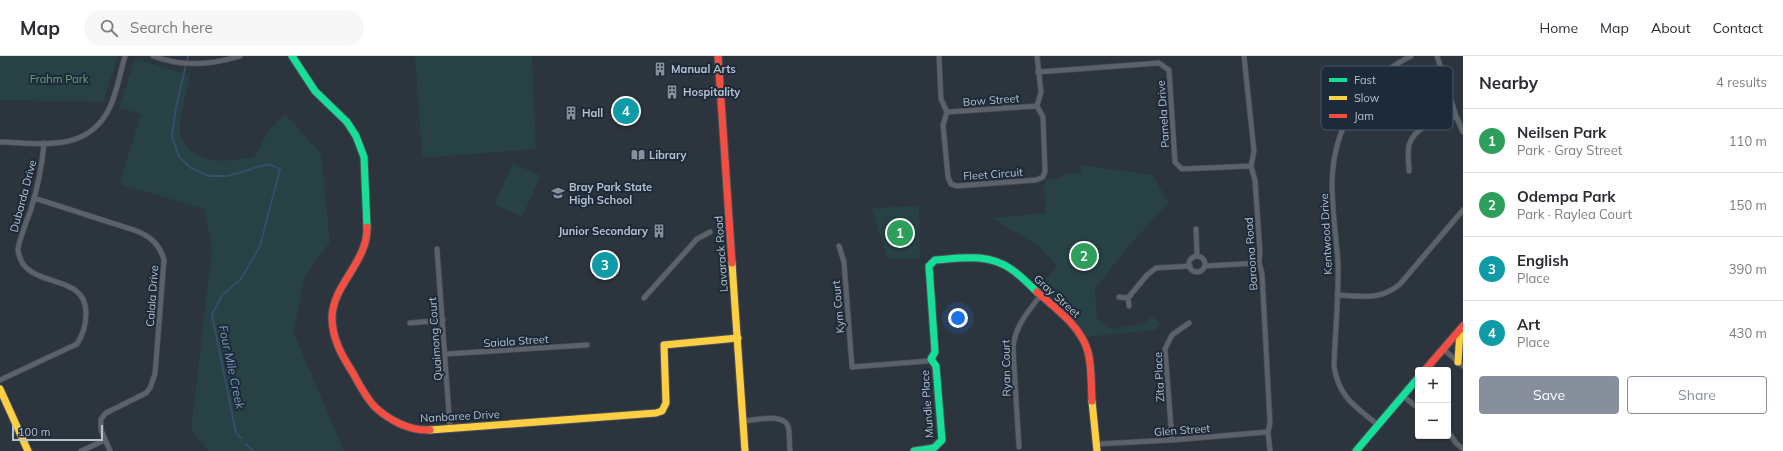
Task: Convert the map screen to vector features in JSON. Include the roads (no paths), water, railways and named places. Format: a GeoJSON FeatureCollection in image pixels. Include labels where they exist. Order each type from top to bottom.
{"type":"FeatureCollection","features":[{"type":"Feature","properties":{"kind":"street"},"geometry":{"type":"LineString","coordinates":[[0,142],[44,144],[68,142],[77,140],[92,131],[98,125],[109,108],[126,56]]}},
{"type":"Feature","properties":{"kind":"street"},"geometry":{"type":"LineString","coordinates":[[152,56],[173,62],[199,64],[222,61],[240,56]]}},
{"type":"Feature","properties":{"kind":"street","name":"Nanbaree Drive"},"geometry":{"type":"LineString","coordinates":[[292,56],[319,94],[350,124],[356,134],[364,157],[367,232],[361,256],[340,287],[334,304],[333,328],[339,351],[366,395],[384,415],[395,422],[416,429],[450,428],[656,413],[662,411],[666,403],[664,344],[738,338]]}},
{"type":"Feature","properties":{"kind":"street","name":"Lavarack Road"},"geometry":{"type":"LineString","coordinates":[[718,56],[746,451]]}},
{"type":"Feature","properties":{"kind":"street","name":"Fleet Circuit"},"geometry":{"type":"LineString","coordinates":[[939,56],[941,99],[947,112],[943,125],[948,177],[951,184],[957,186],[1036,180],[1043,177],[1045,169],[1042,117],[1037,106],[1041,92],[1037,56]]}},
{"type":"Feature","properties":{"kind":"street","name":"Baroona Road"},"geometry":{"type":"LineString","coordinates":[[1244,56],[1254,151],[1251,166],[1255,180],[1260,252],[1258,263],[1262,273],[1270,423],[1268,432],[1270,451]]}},
{"type":"Feature","properties":{"kind":"street","name":"Kentwood Drive"},"geometry":{"type":"LineString","coordinates":[[1395,66],[1411,56]]}},
{"type":"Feature","properties":{"kind":"street"},"geometry":{"type":"LineString","coordinates":[[1437,56],[1440,66]]}},
{"type":"Feature","properties":{"kind":"street","name":"Pamela Drive"},"geometry":{"type":"LineString","coordinates":[[1038,72],[1159,63],[1169,70],[1175,162],[1182,169],[1251,166]]}},
{"type":"Feature","properties":{"kind":"street","name":"Bow Street"},"geometry":{"type":"LineString","coordinates":[[947,112],[1037,106]]}},
{"type":"Feature","properties":{"kind":"street"},"geometry":{"type":"LineString","coordinates":[[1453,107],[1463,132]]}},
{"type":"Feature","properties":{"kind":"street","name":"Kentwood Drive"},"geometry":{"type":"LineString","coordinates":[[1342,130],[1333,162],[1332,184],[1338,264],[1334,366],[1336,381],[1344,394],[1378,425]]}},
{"type":"Feature","properties":{"kind":"street"},"geometry":{"type":"LineString","coordinates":[[1409,171],[1409,145],[1417,132],[1420,130]]}},
{"type":"Feature","properties":{"kind":"street","name":"Dubarda Drive"},"geometry":{"type":"LineString","coordinates":[[0,380],[77,344],[82,336],[86,321],[86,305],[82,296],[73,288],[32,272],[23,264],[18,250],[42,169],[44,144]]}},
{"type":"Feature","properties":{"kind":"street","name":"Calala Drive"},"geometry":{"type":"LineString","coordinates":[[34,198],[137,231],[148,236],[162,252],[164,260],[162,296],[153,381],[146,393],[106,413],[101,419],[101,430],[110,451]]}},
{"type":"Feature","properties":{"kind":"street"},"geometry":{"type":"LineString","coordinates":[[1337,295],[1376,297],[1392,290],[1400,284],[1463,210]]}},
{"type":"Feature","properties":{"kind":"street"},"geometry":{"type":"LineString","coordinates":[[1196,229],[1197,255]]}},
{"type":"Feature","properties":{"kind":"street"},"geometry":{"type":"LineString","coordinates":[[644,298],[697,239],[710,232]]}},
{"type":"Feature","properties":{"kind":"street","name":"Kym Court"},"geometry":{"type":"LineString","coordinates":[[839,246],[844,262],[852,367],[928,361],[931,359]]}},
{"type":"Feature","properties":{"kind":"street","name":"Quaimong Court"},"geometry":{"type":"LineString","coordinates":[[437,249],[446,354],[450,428]]}},
{"type":"Feature","properties":{"kind":"street"},"geometry":{"type":"LineString","coordinates":[[1197,255],[1203,257],[1206,263],[1204,269],[1198,272],[1192,270],[1190,266],[1191,258],[1197,255]]}},
{"type":"Feature","properties":{"kind":"street","name":"Gray Street"},"geometry":{"type":"LineString","coordinates":[[929,266],[935,260],[974,257],[996,261],[1011,270],[1075,327],[1088,352],[1097,448]]}},
{"type":"Feature","properties":{"kind":"street"},"geometry":{"type":"LineString","coordinates":[[1205,266],[1258,263]]}},
{"type":"Feature","properties":{"kind":"street","name":"Mundie Place"},"geometry":{"type":"LineString","coordinates":[[914,451],[934,449],[940,445],[942,440],[936,366],[931,359],[935,352],[929,266]]}},
{"type":"Feature","properties":{"kind":"street"},"geometry":{"type":"LineString","coordinates":[[1129,306],[1128,298],[1146,275],[1156,268],[1190,266]]}},
{"type":"Feature","properties":{"kind":"street","name":"Ryan Court"},"geometry":{"type":"LineString","coordinates":[[1019,447],[1013,348],[1014,336],[1018,324],[1040,296]]}},
{"type":"Feature","properties":{"kind":"street"},"geometry":{"type":"LineString","coordinates":[[1119,297],[1128,298]]}},
{"type":"Feature","properties":{"kind":"street"},"geometry":{"type":"LineString","coordinates":[[410,324],[443,320]]}},
{"type":"Feature","properties":{"kind":"street","name":"Zita Place"},"geometry":{"type":"LineString","coordinates":[[1172,440],[1165,349],[1172,335],[1189,323]]}},
{"type":"Feature","properties":{"kind":"street"},"geometry":{"type":"LineString","coordinates":[[1428,367],[1461,328]]}},
{"type":"Feature","properties":{"kind":"street"},"geometry":{"type":"LineString","coordinates":[[1461,328],[1461,364]]}},
{"type":"Feature","properties":{"kind":"street","name":"Saiala Street"},"geometry":{"type":"LineString","coordinates":[[446,354],[586,345]]}},
{"type":"Feature","properties":{"kind":"street"},"geometry":{"type":"LineString","coordinates":[[1443,349],[1461,364]]}},
{"type":"Feature","properties":{"kind":"street"},"geometry":{"type":"LineString","coordinates":[[1356,451],[1415,382]]}},
{"type":"Feature","properties":{"kind":"street"},"geometry":{"type":"LineString","coordinates":[[0,389],[28,451]]}},
{"type":"Feature","properties":{"kind":"street"},"geometry":{"type":"LineString","coordinates":[[1403,396],[1415,406]]}},
{"type":"Feature","properties":{"kind":"street"},"geometry":{"type":"LineString","coordinates":[[744,420],[776,418],[785,422],[788,426],[790,451]]}},
{"type":"Feature","properties":{"kind":"street","name":"Glen Street"},"geometry":{"type":"LineString","coordinates":[[1097,448],[1268,432]]}},
{"type":"Feature","properties":{"kind":"street"},"geometry":{"type":"LineString","coordinates":[[1451,436],[1456,443],[1463,449]]}},
{"type":"Feature","properties":{"kind":"street"},"geometry":{"type":"LineString","coordinates":[[81,451],[105,440]]}},
{"type":"Feature","properties":{"kind":"waterway","name":"Four Mile Creek"},"geometry":{"type":"LineString","coordinates":[[188,56],[176,107],[172,136],[179,157],[191,168],[209,176],[228,176],[268,164],[280,169],[260,246],[241,279],[222,295],[212,315],[236,433],[241,438]]}},
{"type":"Feature","properties":{"kind":"waterway","name":"Four Mile Creek"},"geometry":{"type":"LineString","coordinates":[[246,444],[253,451]]}},
{"type":"Feature","properties":{"kind":"place","name":"Manual Arts"},"geometry":{"type":"Point","coordinates":[660,69]}},
{"type":"Feature","properties":{"kind":"place","name":"Hospitality"},"geometry":{"type":"Point","coordinates":[672,92]}},
{"type":"Feature","properties":{"kind":"place","name":"Art"},"geometry":{"type":"Point","coordinates":[626,111]}},
{"type":"Feature","properties":{"kind":"place","name":"Hall"},"geometry":{"type":"Point","coordinates":[571,113]}},
{"type":"Feature","properties":{"kind":"place","name":"Library"},"geometry":{"type":"Point","coordinates":[638,155]}},
{"type":"Feature","properties":{"kind":"place","name":"Bray Park State High School"},"geometry":{"type":"Point","coordinates":[558,193]}},
{"type":"Feature","properties":{"kind":"place","name":"Junior Secondary"},"geometry":{"type":"Point","coordinates":[659,231]}},
{"type":"Feature","properties":{"kind":"place","name":"Neilsen Park"},"geometry":{"type":"Point","coordinates":[900,233]}},
{"type":"Feature","properties":{"kind":"place","name":"Odempa Park"},"geometry":{"type":"Point","coordinates":[1084,256]}},
{"type":"Feature","properties":{"kind":"place","name":"English"},"geometry":{"type":"Point","coordinates":[605,265]}},
{"type":"Feature","properties":{"kind":"park label","name":"Frahm Park"},"geometry":{"type":"Point","coordinates":[59,79]}}]}
